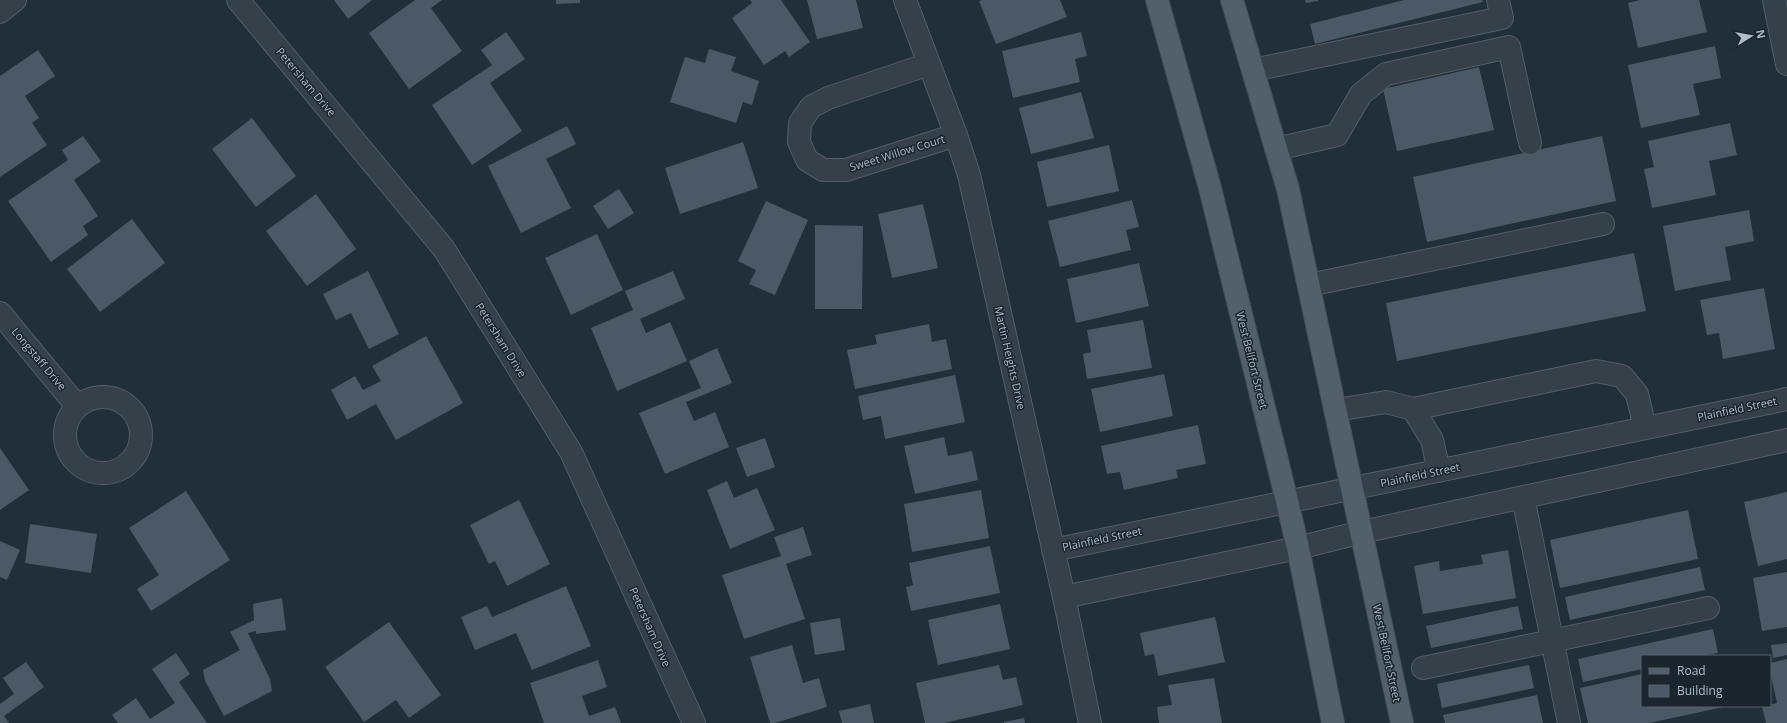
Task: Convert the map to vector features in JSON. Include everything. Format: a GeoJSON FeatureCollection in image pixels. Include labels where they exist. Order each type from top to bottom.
{"type":"FeatureCollection","features":[{"type":"Feature","properties":{"kind":"main road","name":"West Bellfort Street"},"geometry":{"type":"LineString","coordinates":[[1157,0],[1210,188],[1287,501],[1298,548],[1333,723]]}},
{"type":"Feature","properties":{"kind":"main road","name":"West Bellfort Street"},"geometry":{"type":"LineString","coordinates":[[1232,0],[1288,189],[1402,723]]}},
{"type":"Feature","properties":{"kind":"street"},"geometry":{"type":"LineString","coordinates":[[0,12],[15,0]]}},
{"type":"Feature","properties":{"kind":"street","name":"Petersham Drive"},"geometry":{"type":"LineString","coordinates":[[238,0],[444,249],[571,452],[694,723]]}},
{"type":"Feature","properties":{"kind":"street","name":"Martin Heights Drive"},"geometry":{"type":"LineString","coordinates":[[905,0],[970,175],[1064,597],[1090,723]]}},
{"type":"Feature","properties":{"kind":"street"},"geometry":{"type":"LineString","coordinates":[[1253,70],[1502,18],[1498,0]]}},
{"type":"Feature","properties":{"kind":"street"},"geometry":{"type":"LineString","coordinates":[[1774,0],[1787,64]]}},
{"type":"Feature","properties":{"kind":"street"},"geometry":{"type":"LineString","coordinates":[[1276,149],[1337,135],[1361,94],[1386,74],[1509,46],[1530,143]]}},
{"type":"Feature","properties":{"kind":"street","name":"Sweet Willow Court"},"geometry":{"type":"LineString","coordinates":[[929,64],[828,98],[811,107],[800,123],[799,142],[808,160],[823,170],[846,170],[956,134]]}},
{"type":"Feature","properties":{"kind":"street"},"geometry":{"type":"LineString","coordinates":[[1309,285],[1603,224]]}},
{"type":"Feature","properties":{"kind":"street","name":"Longstaff Drive"},"geometry":{"type":"LineString","coordinates":[[0,313],[77,406]]}},
{"type":"Feature","properties":{"kind":"street"},"geometry":{"type":"LineString","coordinates":[[1336,410],[1386,402],[1413,409],[1596,371],[1622,376],[1637,394],[1645,428]]}},
{"type":"Feature","properties":{"kind":"street","name":"Plainfield Street"},"geometry":{"type":"LineString","coordinates":[[1053,550],[1787,399]]}},
{"type":"Feature","properties":{"kind":"street"},"geometry":{"type":"LineString","coordinates":[[1413,409],[1432,440],[1439,471]]}},
{"type":"Feature","properties":{"kind":"street"},"geometry":{"type":"LineString","coordinates":[[1064,597],[1298,548],[1362,532],[1787,440]]}},
{"type":"Feature","properties":{"kind":"street"},"geometry":{"type":"LineString","coordinates":[[1523,497],[1569,723]]}},
{"type":"Feature","properties":{"kind":"street"},"geometry":{"type":"LineString","coordinates":[[1423,668],[1708,608]]}},
{"type":"Feature","properties":{"kind":"building"},"geometry":{"type":"Polygon","coordinates":[[[334,0],[372,0],[348,19],[334,0]]]}},
{"type":"Feature","properties":{"kind":"building"},"geometry":{"type":"Polygon","coordinates":[[[415,0],[442,0],[431,8],[462,51],[409,89],[369,33],[415,0]]]}},
{"type":"Feature","properties":{"kind":"building"},"geometry":{"type":"Polygon","coordinates":[[[556,0],[580,0],[580,3],[556,4],[556,0]]]}},
{"type":"Feature","properties":{"kind":"building"},"geometry":{"type":"Polygon","coordinates":[[[750,0],[781,0],[810,42],[789,57],[785,51],[764,65],[732,18],[752,3],[750,0]]]}},
{"type":"Feature","properties":{"kind":"building"},"geometry":{"type":"Polygon","coordinates":[[[807,0],[856,0],[863,28],[817,39],[807,0]]]}},
{"type":"Feature","properties":{"kind":"building"},"geometry":{"type":"Polygon","coordinates":[[[1060,0],[1067,17],[996,44],[979,1],[1060,0]]]}},
{"type":"Feature","properties":{"kind":"building"},"geometry":{"type":"Polygon","coordinates":[[[1305,0],[1318,0],[1318,1],[1306,3],[1305,0]]]}},
{"type":"Feature","properties":{"kind":"building"},"geometry":{"type":"Polygon","coordinates":[[[1404,0],[1482,0],[1483,2],[1315,44],[1310,24],[1404,0]]]}},
{"type":"Feature","properties":{"kind":"building"},"geometry":{"type":"Polygon","coordinates":[[[1640,0],[1699,0],[1707,32],[1638,48],[1628,3],[1640,0]]]}},
{"type":"Feature","properties":{"kind":"building"},"geometry":{"type":"Polygon","coordinates":[[[506,32],[525,59],[490,83],[522,131],[472,165],[432,105],[492,65],[481,50],[506,32]]]}},
{"type":"Feature","properties":{"kind":"building"},"geometry":{"type":"Polygon","coordinates":[[[1081,32],[1087,56],[1075,59],[1080,82],[1013,98],[1002,51],[1081,32]]]}},
{"type":"Feature","properties":{"kind":"building"},"geometry":{"type":"Polygon","coordinates":[[[1715,46],[1721,78],[1693,84],[1700,115],[1641,128],[1628,65],[1715,46]]]}},
{"type":"Feature","properties":{"kind":"building"},"geometry":{"type":"Polygon","coordinates":[[[709,49],[736,57],[731,71],[759,81],[752,105],[743,102],[736,123],[670,102],[685,57],[705,63],[709,49]]]}},
{"type":"Feature","properties":{"kind":"building"},"geometry":{"type":"Polygon","coordinates":[[[38,50],[55,76],[25,96],[39,118],[32,123],[47,145],[0,177],[0,76],[38,50]]]}},
{"type":"Feature","properties":{"kind":"building"},"geometry":{"type":"Polygon","coordinates":[[[1479,67],[1494,130],[1397,151],[1383,89],[1479,67]]]}},
{"type":"Feature","properties":{"kind":"building"},"geometry":{"type":"Polygon","coordinates":[[[1081,92],[1094,138],[1031,154],[1019,108],[1081,92]]]}},
{"type":"Feature","properties":{"kind":"building"},"geometry":{"type":"Polygon","coordinates":[[[252,118],[296,176],[256,207],[212,149],[252,118]]]}},
{"type":"Feature","properties":{"kind":"building"},"geometry":{"type":"Polygon","coordinates":[[[1730,123],[1737,155],[1709,161],[1716,195],[1652,208],[1644,169],[1654,167],[1648,141],[1730,123]]]}},
{"type":"Feature","properties":{"kind":"building"},"geometry":{"type":"Polygon","coordinates":[[[567,126],[576,144],[546,159],[571,208],[521,233],[488,166],[567,126]]]}},
{"type":"Feature","properties":{"kind":"building"},"geometry":{"type":"Polygon","coordinates":[[[83,136],[101,161],[74,180],[98,216],[83,226],[88,235],[51,262],[8,201],[68,160],[62,150],[83,136]]]}},
{"type":"Feature","properties":{"kind":"building"},"geometry":{"type":"Polygon","coordinates":[[[1602,136],[1616,201],[1427,242],[1413,177],[1602,136]]]}},
{"type":"Feature","properties":{"kind":"building"},"geometry":{"type":"Polygon","coordinates":[[[743,142],[758,188],[680,214],[665,168],[743,142]]]}},
{"type":"Feature","properties":{"kind":"building"},"geometry":{"type":"Polygon","coordinates":[[[1109,145],[1119,191],[1047,207],[1037,162],[1109,145]]]}},
{"type":"Feature","properties":{"kind":"building"},"geometry":{"type":"Polygon","coordinates":[[[619,189],[634,213],[608,229],[593,206],[619,189]]]}},
{"type":"Feature","properties":{"kind":"building"},"geometry":{"type":"Polygon","coordinates":[[[316,194],[356,249],[307,286],[266,231],[316,194]]]}},
{"type":"Feature","properties":{"kind":"building"},"geometry":{"type":"Polygon","coordinates":[[[1132,200],[1139,227],[1126,230],[1131,250],[1060,267],[1048,221],[1132,200]]]}},
{"type":"Feature","properties":{"kind":"building"},"geometry":{"type":"Polygon","coordinates":[[[766,201],[808,220],[775,295],[749,284],[756,270],[738,261],[766,201]]]}},
{"type":"Feature","properties":{"kind":"building"},"geometry":{"type":"Polygon","coordinates":[[[923,204],[938,268],[892,278],[878,214],[923,204]]]}},
{"type":"Feature","properties":{"kind":"building"},"geometry":{"type":"Polygon","coordinates":[[[1749,210],[1754,241],[1725,247],[1731,280],[1675,291],[1663,226],[1749,210]]]}},
{"type":"Feature","properties":{"kind":"building"},"geometry":{"type":"Polygon","coordinates":[[[132,219],[165,263],[100,312],[67,269],[132,219]]]}},
{"type":"Feature","properties":{"kind":"building"},"geometry":{"type":"Polygon","coordinates":[[[815,225],[863,226],[862,309],[815,309],[815,225]]]}},
{"type":"Feature","properties":{"kind":"building"},"geometry":{"type":"Polygon","coordinates":[[[597,234],[623,290],[571,315],[545,258],[597,234]]]}},
{"type":"Feature","properties":{"kind":"building"},"geometry":{"type":"Polygon","coordinates":[[[1634,253],[1646,311],[1397,361],[1386,303],[1634,253]]]}},
{"type":"Feature","properties":{"kind":"building"},"geometry":{"type":"Polygon","coordinates":[[[1139,263],[1149,306],[1076,323],[1067,279],[1139,263]]]}},
{"type":"Feature","properties":{"kind":"building"},"geometry":{"type":"Polygon","coordinates":[[[368,271],[399,334],[369,349],[351,313],[336,320],[323,294],[368,271]]]}},
{"type":"Feature","properties":{"kind":"building"},"geometry":{"type":"Polygon","coordinates":[[[673,271],[685,299],[640,319],[646,333],[670,322],[687,361],[617,391],[591,328],[633,310],[625,291],[673,271]]]}},
{"type":"Feature","properties":{"kind":"building"},"geometry":{"type":"Polygon","coordinates":[[[1764,288],[1775,349],[1723,359],[1719,333],[1707,335],[1700,300],[1764,288]]]}},
{"type":"Feature","properties":{"kind":"building"},"geometry":{"type":"Polygon","coordinates":[[[1143,320],[1152,368],[1087,379],[1083,354],[1091,352],[1087,330],[1143,320]]]}},
{"type":"Feature","properties":{"kind":"building"},"geometry":{"type":"Polygon","coordinates":[[[929,324],[932,342],[946,339],[952,369],[855,389],[847,350],[877,344],[875,335],[929,324]]]}},
{"type":"Feature","properties":{"kind":"building"},"geometry":{"type":"Polygon","coordinates":[[[426,336],[463,403],[396,440],[376,404],[347,420],[331,390],[355,376],[363,390],[381,381],[372,366],[426,336]]]}},
{"type":"Feature","properties":{"kind":"building"},"geometry":{"type":"Polygon","coordinates":[[[717,348],[732,383],[686,402],[694,421],[715,412],[729,447],[665,474],[639,413],[701,388],[689,361],[717,348]]]}},
{"type":"Feature","properties":{"kind":"building"},"geometry":{"type":"Polygon","coordinates":[[[1164,374],[1173,416],[1100,432],[1091,389],[1164,374]]]}},
{"type":"Feature","properties":{"kind":"building"},"geometry":{"type":"Polygon","coordinates":[[[955,375],[965,422],[885,439],[881,416],[863,420],[858,396],[955,375]]]}},
{"type":"Feature","properties":{"kind":"building"},"geometry":{"type":"Polygon","coordinates":[[[1198,425],[1206,464],[1176,470],[1178,478],[1124,490],[1120,472],[1107,474],[1101,446],[1198,425]]]}},
{"type":"Feature","properties":{"kind":"building"},"geometry":{"type":"Polygon","coordinates":[[[944,437],[948,456],[972,451],[978,480],[915,494],[904,446],[944,437]]]}},
{"type":"Feature","properties":{"kind":"building"},"geometry":{"type":"Polygon","coordinates":[[[765,438],[775,467],[747,477],[736,448],[765,438]]]}},
{"type":"Feature","properties":{"kind":"building"},"geometry":{"type":"Polygon","coordinates":[[[0,448],[29,490],[0,510],[0,448]]]}},
{"type":"Feature","properties":{"kind":"building"},"geometry":{"type":"Polygon","coordinates":[[[727,481],[734,498],[757,488],[775,530],[730,549],[707,490],[727,481]]]}},
{"type":"Feature","properties":{"kind":"building"},"geometry":{"type":"Polygon","coordinates":[[[981,490],[989,538],[912,552],[904,504],[981,490]]]}},
{"type":"Feature","properties":{"kind":"building"},"geometry":{"type":"Polygon","coordinates":[[[186,491],[230,560],[151,611],[137,589],[159,575],[129,528],[186,491]]]}},
{"type":"Feature","properties":{"kind":"building"},"geometry":{"type":"Polygon","coordinates":[[[1787,492],[1787,559],[1758,566],[1744,502],[1787,492]]]}},
{"type":"Feature","properties":{"kind":"building"},"geometry":{"type":"Polygon","coordinates":[[[519,500],[550,564],[507,586],[495,561],[489,564],[470,525],[519,500]]]}},
{"type":"Feature","properties":{"kind":"building"},"geometry":{"type":"Polygon","coordinates":[[[1688,510],[1698,559],[1560,588],[1550,540],[1688,510]]]}},
{"type":"Feature","properties":{"kind":"building"},"geometry":{"type":"Polygon","coordinates":[[[30,524],[97,534],[91,573],[25,563],[30,524]]]}},
{"type":"Feature","properties":{"kind":"building"},"geometry":{"type":"Polygon","coordinates":[[[803,527],[812,555],[786,564],[805,619],[744,639],[722,575],[781,556],[774,537],[803,527]]]}},
{"type":"Feature","properties":{"kind":"building"},"geometry":{"type":"Polygon","coordinates":[[[0,541],[20,550],[7,580],[0,577],[0,541]]]}},
{"type":"Feature","properties":{"kind":"building"},"geometry":{"type":"Polygon","coordinates":[[[990,546],[1000,593],[911,611],[906,587],[913,585],[909,563],[990,546]]]}},
{"type":"Feature","properties":{"kind":"building"},"geometry":{"type":"Polygon","coordinates":[[[1508,550],[1516,598],[1423,614],[1414,566],[1439,561],[1440,571],[1483,564],[1481,555],[1508,550]]]}},
{"type":"Feature","properties":{"kind":"building"},"geometry":{"type":"Polygon","coordinates":[[[1700,567],[1705,590],[1570,620],[1565,597],[1700,567]]]}},
{"type":"Feature","properties":{"kind":"building"},"geometry":{"type":"Polygon","coordinates":[[[1787,572],[1787,627],[1762,631],[1753,578],[1787,572]]]}},
{"type":"Feature","properties":{"kind":"building"},"geometry":{"type":"Polygon","coordinates":[[[566,586],[591,646],[532,670],[516,633],[475,650],[461,617],[487,606],[492,617],[566,586]]]}},
{"type":"Feature","properties":{"kind":"building"},"geometry":{"type":"Polygon","coordinates":[[[282,598],[286,630],[256,634],[256,631],[248,633],[270,679],[272,691],[224,716],[205,681],[203,670],[240,650],[230,632],[254,620],[253,604],[282,598]]]}},
{"type":"Feature","properties":{"kind":"building"},"geometry":{"type":"Polygon","coordinates":[[[1000,604],[1010,649],[938,665],[928,620],[1000,604]]]}},
{"type":"Feature","properties":{"kind":"building"},"geometry":{"type":"Polygon","coordinates":[[[1518,606],[1523,629],[1431,648],[1426,626],[1518,606]]]}},
{"type":"Feature","properties":{"kind":"building"},"geometry":{"type":"Polygon","coordinates":[[[1215,617],[1225,662],[1158,676],[1154,654],[1145,656],[1140,633],[1215,617]]]}},
{"type":"Feature","properties":{"kind":"building"},"geometry":{"type":"Polygon","coordinates":[[[840,618],[845,650],[815,655],[810,623],[840,618]]]}},
{"type":"Feature","properties":{"kind":"building"},"geometry":{"type":"Polygon","coordinates":[[[389,622],[441,695],[409,718],[396,700],[364,722],[325,667],[389,622]]]}},
{"type":"Feature","properties":{"kind":"building"},"geometry":{"type":"Polygon","coordinates":[[[1713,629],[1718,653],[1707,655],[1641,655],[1641,669],[1583,682],[1578,659],[1713,629]]]}},
{"type":"Feature","properties":{"kind":"building"},"geometry":{"type":"Polygon","coordinates":[[[1787,643],[1787,655],[1773,658],[1771,645],[1787,643]]]}},
{"type":"Feature","properties":{"kind":"building"},"geometry":{"type":"Polygon","coordinates":[[[792,645],[803,683],[819,678],[827,707],[775,723],[770,723],[750,657],[792,645]]]}},
{"type":"Feature","properties":{"kind":"building"},"geometry":{"type":"Polygon","coordinates":[[[176,653],[190,674],[179,682],[207,723],[118,723],[112,715],[136,698],[150,719],[175,703],[152,669],[176,653]]]}},
{"type":"Feature","properties":{"kind":"building"},"geometry":{"type":"Polygon","coordinates":[[[1787,659],[1787,723],[1766,723],[1762,707],[1771,707],[1771,705],[1777,703],[1771,676],[1771,663],[1787,659]]]}},
{"type":"Feature","properties":{"kind":"building"},"geometry":{"type":"Polygon","coordinates":[[[598,660],[607,687],[582,696],[589,716],[615,707],[621,723],[544,723],[530,683],[598,660]]]}},
{"type":"Feature","properties":{"kind":"building"},"geometry":{"type":"Polygon","coordinates":[[[26,662],[44,687],[4,716],[9,723],[0,723],[0,704],[14,694],[3,678],[26,662]]]}},
{"type":"Feature","properties":{"kind":"building"},"geometry":{"type":"Polygon","coordinates":[[[999,665],[1003,680],[1016,677],[1023,705],[944,723],[925,723],[916,683],[999,665]]]}},
{"type":"Feature","properties":{"kind":"building"},"geometry":{"type":"Polygon","coordinates":[[[1529,665],[1534,688],[1442,708],[1437,684],[1529,665]]]}},
{"type":"Feature","properties":{"kind":"building"},"geometry":{"type":"Polygon","coordinates":[[[1641,674],[1641,707],[1724,707],[1649,723],[1588,723],[1580,688],[1641,674]]]}},
{"type":"Feature","properties":{"kind":"building"},"geometry":{"type":"Polygon","coordinates":[[[1214,678],[1222,723],[1159,723],[1157,707],[1172,705],[1168,685],[1214,678]]]}},
{"type":"Feature","properties":{"kind":"building"},"geometry":{"type":"Polygon","coordinates":[[[1537,695],[1543,723],[1445,723],[1443,715],[1537,695]]]}},
{"type":"Feature","properties":{"kind":"building"},"geometry":{"type":"Polygon","coordinates":[[[870,704],[874,723],[842,723],[839,711],[870,704]]]}},
{"type":"Feature","properties":{"kind":"building"},"geometry":{"type":"Polygon","coordinates":[[[1024,718],[1025,723],[1004,723],[1004,722],[1024,718]]]}}]}
